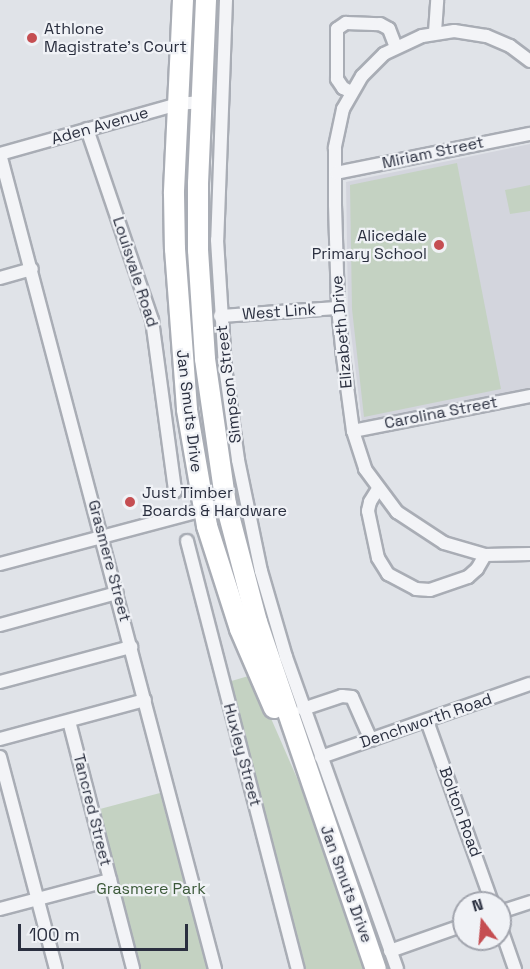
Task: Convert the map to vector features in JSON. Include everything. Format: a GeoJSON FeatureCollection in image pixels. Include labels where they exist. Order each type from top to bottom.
{"type":"FeatureCollection","features":[{"type":"Feature","properties":{"kind":"main road","name":"Jan Smuts Drive"},"geometry":{"type":"LineString","coordinates":[[183,0],[174,194],[177,302],[187,410],[203,509],[240,629],[306,787],[316,800]]}},
{"type":"Feature","properties":{"kind":"main road","name":"Jan Smuts Drive"},"geometry":{"type":"LineString","coordinates":[[206,0],[198,183],[200,304],[211,412],[225,504],[257,622],[314,784],[316,800],[376,969]]}},
{"type":"Feature","properties":{"kind":"street","name":"Simpson Street"},"geometry":{"type":"LineString","coordinates":[[226,0],[218,183],[220,316],[229,404],[249,517],[271,609],[321,757]]}},
{"type":"Feature","properties":{"kind":"street"},"geometry":{"type":"LineString","coordinates":[[435,32],[437,0]]}},
{"type":"Feature","properties":{"kind":"street"},"geometry":{"type":"LineString","coordinates":[[351,92],[343,88],[337,79],[338,29],[346,23],[380,24],[389,29],[396,47]]}},
{"type":"Feature","properties":{"kind":"street","name":"Elizabeth Drive"},"geometry":{"type":"LineString","coordinates":[[530,61],[510,46],[486,36],[454,31],[435,32],[396,47],[375,62],[351,92],[338,126],[336,173],[338,308],[353,431],[365,469],[397,512],[424,533],[444,543],[485,555],[530,554]]}},
{"type":"Feature","properties":{"kind":"street","name":"Aden Avenue"},"geometry":{"type":"LineString","coordinates":[[0,154],[178,104],[201,102]]}},
{"type":"Feature","properties":{"kind":"street","name":"Louisvale Road"},"geometry":{"type":"LineString","coordinates":[[87,129],[152,320],[175,491]]}},
{"type":"Feature","properties":{"kind":"street","name":"Miriam Street"},"geometry":{"type":"LineString","coordinates":[[336,173],[530,134]]}},
{"type":"Feature","properties":{"kind":"street","name":"Grasmere Street"},"geometry":{"type":"LineString","coordinates":[[0,154],[215,969]]}},
{"type":"Feature","properties":{"kind":"street"},"geometry":{"type":"LineString","coordinates":[[0,278],[32,269]]}},
{"type":"Feature","properties":{"kind":"street","name":"West Link"},"geometry":{"type":"LineString","coordinates":[[220,316],[338,308]]}},
{"type":"Feature","properties":{"kind":"street","name":"Carolina Street"},"geometry":{"type":"LineString","coordinates":[[353,431],[530,396]]}},
{"type":"Feature","properties":{"kind":"street"},"geometry":{"type":"LineString","coordinates":[[378,489],[370,502],[368,512],[378,558],[388,574],[416,589],[430,590],[468,577],[477,569],[485,555]]}},
{"type":"Feature","properties":{"kind":"street"},"geometry":{"type":"LineString","coordinates":[[0,564],[225,504]]}},
{"type":"Feature","properties":{"kind":"street","name":"Huxley Street"},"geometry":{"type":"LineString","coordinates":[[187,541],[298,969]]}},
{"type":"Feature","properties":{"kind":"street"},"geometry":{"type":"LineString","coordinates":[[0,625],[117,593]]}},
{"type":"Feature","properties":{"kind":"street"},"geometry":{"type":"LineString","coordinates":[[0,682],[131,647]]}},
{"type":"Feature","properties":{"kind":"street","name":"Denchworth Road"},"geometry":{"type":"LineString","coordinates":[[321,757],[530,684]]}},
{"type":"Feature","properties":{"kind":"street"},"geometry":{"type":"LineString","coordinates":[[303,709],[342,696],[352,697],[370,740]]}},
{"type":"Feature","properties":{"kind":"street"},"geometry":{"type":"LineString","coordinates":[[0,739],[145,700]]}},
{"type":"Feature","properties":{"kind":"street","name":"Tancred Street"},"geometry":{"type":"LineString","coordinates":[[69,721],[133,969]]}},
{"type":"Feature","properties":{"kind":"street","name":"Bolton Road"},"geometry":{"type":"LineString","coordinates":[[427,721],[488,891]]}},
{"type":"Feature","properties":{"kind":"street"},"geometry":{"type":"LineString","coordinates":[[0,757],[56,969]]}},
{"type":"Feature","properties":{"kind":"street"},"geometry":{"type":"LineString","coordinates":[[321,757],[397,969]]}},
{"type":"Feature","properties":{"kind":"street"},"geometry":{"type":"LineString","coordinates":[[0,909],[110,880]]}},
{"type":"Feature","properties":{"kind":"street"},"geometry":{"type":"LineString","coordinates":[[512,908],[530,902]]}},
{"type":"Feature","properties":{"kind":"street"},"geometry":{"type":"LineString","coordinates":[[390,951],[452,929]]}},
{"type":"Feature","properties":{"kind":"street"},"geometry":{"type":"LineString","coordinates":[[509,951],[515,969]]}},
{"type":"Feature","properties":{"kind":"shaded area","name":"Alicedale Primary School"},"geometry":{"type":"Polygon","coordinates":[[[530,144],[530,388],[362,423],[348,309],[346,182],[530,144]]]}},
{"type":"Feature","properties":{"kind":"green space","name":"Alicedale Primary School"},"geometry":{"type":"Polygon","coordinates":[[[457,163],[501,389],[364,417],[352,309],[350,185],[457,163]]]}},
{"type":"Feature","properties":{"kind":"green space"},"geometry":{"type":"Polygon","coordinates":[[[530,185],[530,211],[510,214],[505,190],[530,185]]]}},
{"type":"Feature","properties":{"kind":"green space"},"geometry":{"type":"Polygon","coordinates":[[[252,675],[304,794],[366,969],[303,969],[228,682],[252,675]]]}},
{"type":"Feature","properties":{"kind":"green space","name":"Grasmere Park"},"geometry":{"type":"Polygon","coordinates":[[[160,793],[207,969],[139,969],[96,810],[160,793]]]}},
{"type":"Feature","properties":{"kind":"place","name":"Athlone Magistrate's Court"},"geometry":{"type":"Point","coordinates":[32,38]}},
{"type":"Feature","properties":{"kind":"place","name":"Alicedale Primary School"},"geometry":{"type":"Point","coordinates":[439,245]}},
{"type":"Feature","properties":{"kind":"place","name":"Just Timber Boards & Hardware"},"geometry":{"type":"Point","coordinates":[130,502]}}]}
